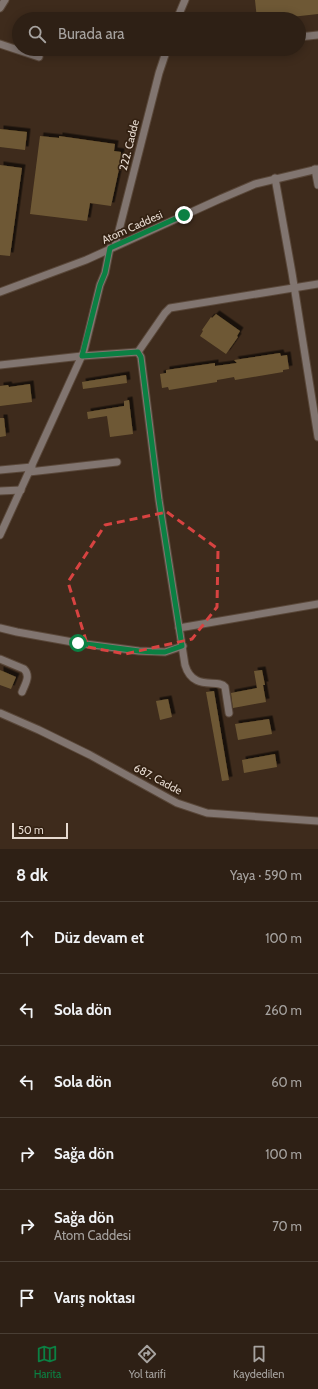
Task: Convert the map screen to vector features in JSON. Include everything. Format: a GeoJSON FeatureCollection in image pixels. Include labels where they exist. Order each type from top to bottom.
{"type":"FeatureCollection","features":[{"type":"Feature","properties":{"kind":"street"},"geometry":{"type":"LineString","coordinates":[[0,8],[5,0]]}},
{"type":"Feature","properties":{"kind":"street"},"geometry":{"type":"LineString","coordinates":[[180,12],[185,0]]}},
{"type":"Feature","properties":{"kind":"street"},"geometry":{"type":"LineString","coordinates":[[306,36],[318,35]]}},
{"type":"Feature","properties":{"kind":"street"},"geometry":{"type":"LineString","coordinates":[[0,44],[12,48]]}},
{"type":"Feature","properties":{"kind":"street","name":"222. Cadde"},"geometry":{"type":"LineString","coordinates":[[0,535],[75,368],[82,356],[100,285],[113,247],[164,56]]}},
{"type":"Feature","properties":{"kind":"street"},"geometry":{"type":"LineString","coordinates":[[317,169],[318,185]]}},
{"type":"Feature","properties":{"kind":"street","name":"Atom Caddesi"},"geometry":{"type":"LineString","coordinates":[[0,292],[86,260],[255,184],[317,169]]}},
{"type":"Feature","properties":{"kind":"street"},"geometry":{"type":"LineString","coordinates":[[275,178],[318,437]]}},
{"type":"Feature","properties":{"kind":"street"},"geometry":{"type":"LineString","coordinates":[[138,352],[167,310],[170,308],[318,284]]}},
{"type":"Feature","properties":{"kind":"street"},"geometry":{"type":"LineString","coordinates":[[0,365],[82,356],[138,352]]}},
{"type":"Feature","properties":{"kind":"street"},"geometry":{"type":"LineString","coordinates":[[138,352],[141,357],[159,500],[185,665],[188,673],[203,683],[223,684],[225,687],[229,713]]}},
{"type":"Feature","properties":{"kind":"street"},"geometry":{"type":"LineString","coordinates":[[0,470],[30,470],[117,462]]}},
{"type":"Feature","properties":{"kind":"street"},"geometry":{"type":"LineString","coordinates":[[0,490],[21,490]]}},
{"type":"Feature","properties":{"kind":"street"},"geometry":{"type":"LineString","coordinates":[[179,628],[318,604]]}},
{"type":"Feature","properties":{"kind":"street"},"geometry":{"type":"LineString","coordinates":[[0,628],[78,643],[139,651],[165,652],[182,646]]}},
{"type":"Feature","properties":{"kind":"street"},"geometry":{"type":"LineString","coordinates":[[0,659],[24,669],[28,675],[22,692]]}},
{"type":"Feature","properties":{"kind":"street","name":"687. Cadde"},"geometry":{"type":"LineString","coordinates":[[0,712],[90,755],[177,803],[207,813],[318,821]]}},
{"type":"Feature","properties":{"kind":"highlighted area"},"geometry":{"type":"Polygon","coordinates":[[[167,512],[218,549],[217,607],[192,639],[125,654],[88,647],[68,582],[105,525],[167,512]]]}},
{"type":"Feature","properties":{"kind":"building"},"geometry":{"type":"Polygon","coordinates":[[[255,0],[318,0],[318,14],[306,15],[306,12],[256,12],[255,0]]]}},
{"type":"Feature","properties":{"kind":"building"},"geometry":{"type":"Polygon","coordinates":[[[0,129],[27,132],[25,150],[0,147],[0,129]]]}},
{"type":"Feature","properties":{"kind":"building"},"geometry":{"type":"Polygon","coordinates":[[[40,136],[59,138],[59,136],[115,144],[114,151],[121,152],[121,160],[111,206],[90,203],[87,221],[30,214],[40,136]]]}},
{"type":"Feature","properties":{"kind":"building"},"geometry":{"type":"Polygon","coordinates":[[[0,165],[22,168],[10,256],[0,255],[0,165]]]}},
{"type":"Feature","properties":{"kind":"building"},"geometry":{"type":"Polygon","coordinates":[[[216,314],[240,331],[237,336],[238,337],[226,354],[200,336],[203,331],[202,330],[211,317],[212,318],[216,314]]]}},
{"type":"Feature","properties":{"kind":"building"},"geometry":{"type":"Polygon","coordinates":[[[280,353],[281,356],[287,355],[289,369],[283,370],[283,372],[235,380],[234,377],[217,380],[217,382],[169,390],[168,387],[162,388],[160,374],[166,373],[166,370],[215,363],[215,366],[237,363],[234,360],[280,353]]]}},
{"type":"Feature","properties":{"kind":"building"},"geometry":{"type":"Polygon","coordinates":[[[126,375],[127,383],[83,389],[82,382],[126,375]]]}},
{"type":"Feature","properties":{"kind":"building"},"geometry":{"type":"Polygon","coordinates":[[[30,384],[32,402],[0,406],[0,386],[8,385],[9,387],[30,384]]]}},
{"type":"Feature","properties":{"kind":"building"},"geometry":{"type":"Polygon","coordinates":[[[129,400],[133,434],[110,437],[107,416],[88,419],[87,412],[124,406],[124,401],[129,400]]]}},
{"type":"Feature","properties":{"kind":"building"},"geometry":{"type":"Polygon","coordinates":[[[0,418],[4,418],[6,436],[0,437],[0,418]]]}},
{"type":"Feature","properties":{"kind":"building"},"geometry":{"type":"Polygon","coordinates":[[[0,670],[16,677],[11,689],[0,685],[0,670]]]}},
{"type":"Feature","properties":{"kind":"building"},"geometry":{"type":"Polygon","coordinates":[[[262,670],[266,702],[233,708],[231,693],[257,688],[254,671],[262,670]]]}},
{"type":"Feature","properties":{"kind":"building"},"geometry":{"type":"Polygon","coordinates":[[[214,691],[229,780],[222,781],[206,692],[214,691]]]}},
{"type":"Feature","properties":{"kind":"building"},"geometry":{"type":"Polygon","coordinates":[[[168,699],[172,717],[160,720],[156,701],[168,699]]]}},
{"type":"Feature","properties":{"kind":"building"},"geometry":{"type":"Polygon","coordinates":[[[269,719],[272,734],[238,740],[235,724],[269,719]]]}},
{"type":"Feature","properties":{"kind":"building"},"geometry":{"type":"Polygon","coordinates":[[[275,754],[277,767],[244,773],[242,760],[275,754]]]}},
{"type":"Feature","properties":{"kind":"route"},"geometry":{"type":"LineString","coordinates":[[78,643],[155,652],[165,652],[182,646],[159,500],[141,357],[138,352],[82,356],[100,285],[105,273],[110,248],[184,215]]}}]}
